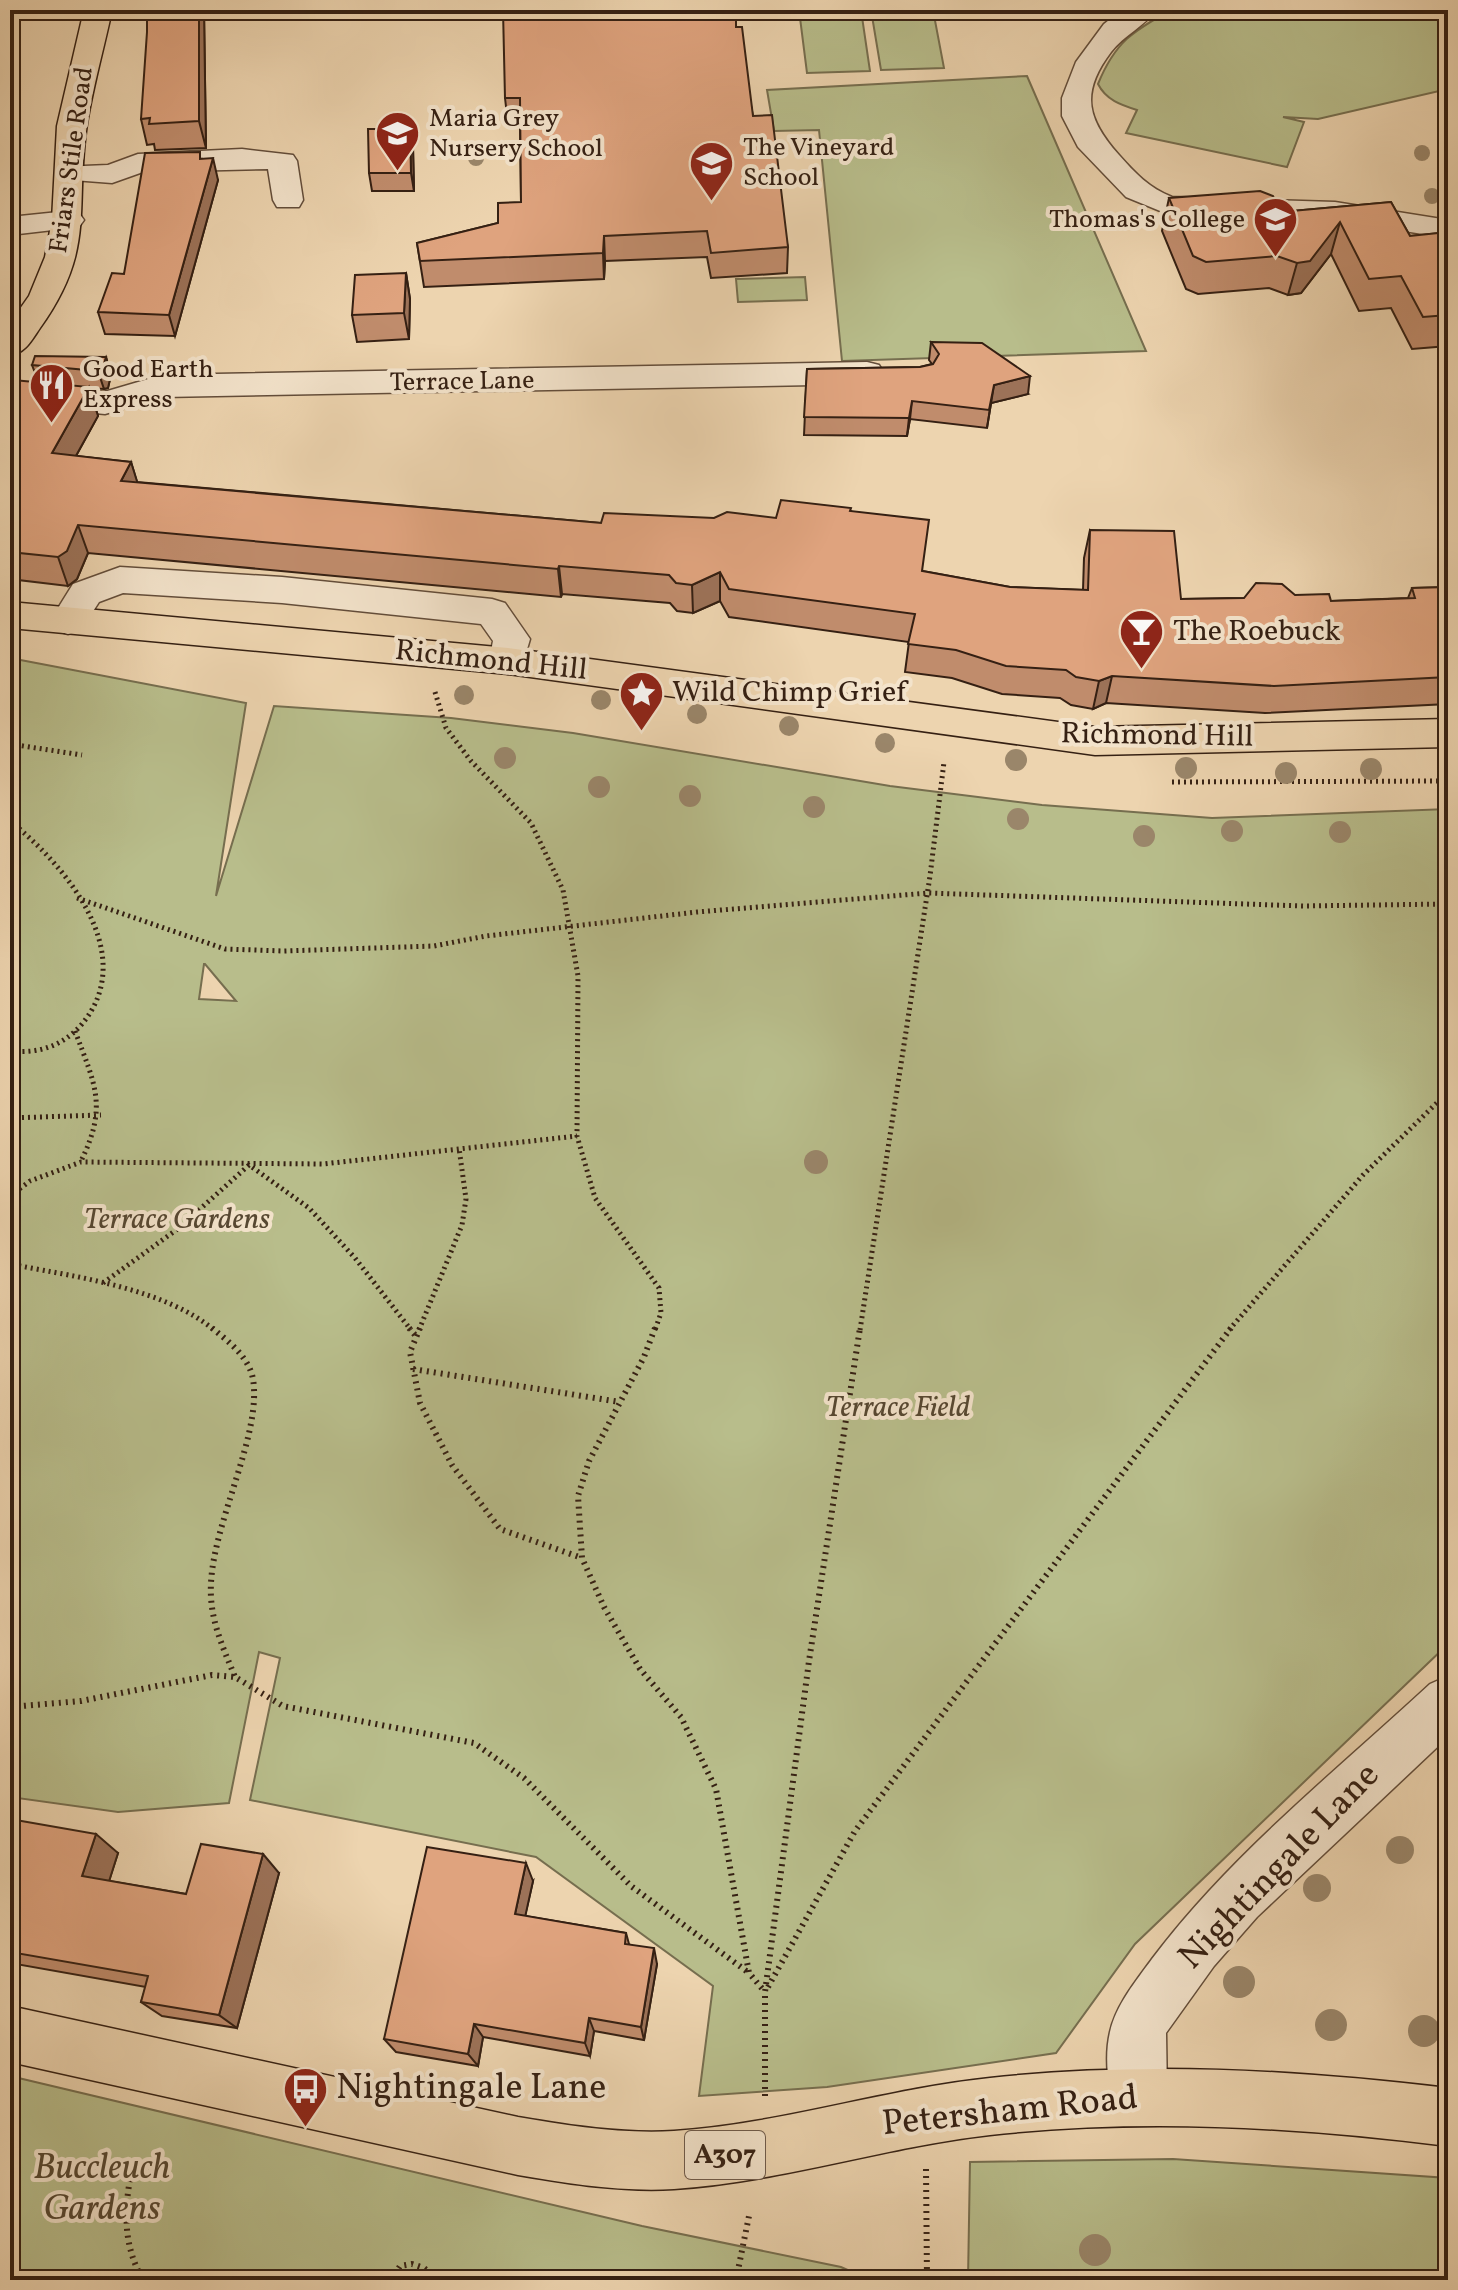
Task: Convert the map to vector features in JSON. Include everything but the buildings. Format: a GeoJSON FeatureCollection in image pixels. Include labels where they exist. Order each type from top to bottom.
{"type":"FeatureCollection","features":[{"type":"Feature","properties":{"kind":"main road","name":"Friars Stile Road"},"geometry":{"type":"LineString","coordinates":[[10,346],[45,298],[61,257],[68,220],[72,126],[98,10]]}},
{"type":"Feature","properties":{"kind":"main road","name":"Richmond Hill"},"geometry":{"type":"LineString","coordinates":[[10,615],[508,661],[1095,741],[1448,733]]}},
{"type":"Feature","properties":{"kind":"main road","name":"Petersham Road"},"geometry":{"type":"LineString","coordinates":[[10,2034],[523,2145],[623,2160],[670,2160],[762,2151],[922,2116],[1138,2096],[1220,2096],[1448,2117]]}},
{"type":"Feature","properties":{"kind":"street"},"geometry":{"type":"LineString","coordinates":[[1142,10],[1102,42],[1091,59],[1078,104],[1082,130],[1140,194],[1170,206],[1335,211],[1448,229]]}},
{"type":"Feature","properties":{"kind":"street"},"geometry":{"type":"LineString","coordinates":[[71,173],[112,174],[138,163],[242,158],[282,161],[288,200]]}},
{"type":"Feature","properties":{"kind":"street"},"geometry":{"type":"LineString","coordinates":[[10,226],[68,220]]}},
{"type":"Feature","properties":{"kind":"street","name":"Terrace Lane"},"geometry":{"type":"LineString","coordinates":[[10,394],[105,403],[162,386],[902,372]]}},
{"type":"Feature","properties":{"kind":"street"},"geometry":{"type":"LineString","coordinates":[[68,621],[86,593],[120,580],[282,590],[492,612],[512,639],[508,661]]}},
{"type":"Feature","properties":{"kind":"street","name":"Nightingale Lane"},"geometry":{"type":"LineString","coordinates":[[1138,2096],[1138,2033],[1147,2012],[1195,1947],[1238,1898],[1448,1702]]}},
{"type":"Feature","properties":{"kind":"path"},"geometry":{"type":"LineString","coordinates":[[442,711],[446,728],[471,761],[531,823],[563,890],[578,976],[577,1136],[595,1198],[659,1288],[661,1313],[644,1357],[589,1461],[578,1496],[582,1558],[604,1607],[640,1669],[681,1717],[716,1789],[749,1973]]}},
{"type":"Feature","properties":{"kind":"path"},"geometry":{"type":"LineString","coordinates":[[10,744],[82,755]]}},
{"type":"Feature","properties":{"kind":"path"},"geometry":{"type":"LineString","coordinates":[[765,2103],[765,1992],[809,1661],[928,893],[944,762]]}},
{"type":"Feature","properties":{"kind":"path"},"geometry":{"type":"LineString","coordinates":[[10,821],[23,830],[77,898],[93,922],[105,958],[90,1016],[75,1031],[47,1051],[10,1051]]}},
{"type":"Feature","properties":{"kind":"path"},"geometry":{"type":"LineString","coordinates":[[77,898],[225,949],[434,946],[486,936],[569,930],[697,912],[928,893],[1303,906],[1448,904]]}},
{"type":"Feature","properties":{"kind":"path"},"geometry":{"type":"LineString","coordinates":[[75,1031],[99,1090],[101,1115],[81,1162]]}},
{"type":"Feature","properties":{"kind":"path"},"geometry":{"type":"LineString","coordinates":[[765,1992],[855,1831],[1214,1347],[1363,1175],[1448,1092]]}},
{"type":"Feature","properties":{"kind":"path"},"geometry":{"type":"LineString","coordinates":[[10,1118],[101,1115]]}},
{"type":"Feature","properties":{"kind":"path"},"geometry":{"type":"LineString","coordinates":[[10,1196],[30,1181],[81,1162],[145,1160],[249,1165],[323,1164],[577,1136]]}},
{"type":"Feature","properties":{"kind":"path"},"geometry":{"type":"LineString","coordinates":[[459,1148],[466,1199],[462,1225],[410,1352],[420,1403],[452,1465],[500,1529],[582,1558]]}},
{"type":"Feature","properties":{"kind":"path"},"geometry":{"type":"LineString","coordinates":[[103,1283],[179,1228],[249,1165]]}},
{"type":"Feature","properties":{"kind":"path"},"geometry":{"type":"LineString","coordinates":[[249,1165],[309,1208],[355,1258],[416,1336]]}},
{"type":"Feature","properties":{"kind":"path"},"geometry":{"type":"LineString","coordinates":[[10,1258],[20,1266],[138,1293],[212,1324],[233,1341],[254,1379],[254,1409],[230,1485],[212,1567],[211,1611],[235,1677]]}},
{"type":"Feature","properties":{"kind":"path"},"geometry":{"type":"LineString","coordinates":[[413,1369],[620,1402]]}},
{"type":"Feature","properties":{"kind":"path"},"geometry":{"type":"LineString","coordinates":[[10,1707],[81,1701],[212,1675],[235,1677],[283,1706],[474,1743],[499,1754],[538,1789],[596,1854],[652,1903],[749,1973],[765,1992]]}},
{"type":"Feature","properties":{"kind":"path"},"geometry":{"type":"LineString","coordinates":[[922,2116],[927,2280]]}},
{"type":"Feature","properties":{"kind":"path"},"geometry":{"type":"LineString","coordinates":[[131,2173],[122,2215],[131,2262],[143,2280]]}},
{"type":"Feature","properties":{"kind":"path"},"geometry":{"type":"LineString","coordinates":[[736,2280],[749,2216]]}},
{"type":"Feature","properties":{"kind":"path"},"geometry":{"type":"LineString","coordinates":[[391,2280],[400,2266],[412,2264],[440,2280]]}},
{"type":"Feature","properties":{"kind":"green space"},"geometry":{"type":"Polygon","coordinates":[[[799,10],[861,10],[870,71],[807,73],[799,10]]]}},
{"type":"Feature","properties":{"kind":"green space"},"geometry":{"type":"Polygon","coordinates":[[[871,10],[933,10],[944,68],[881,70],[871,10]]]}},
{"type":"Feature","properties":{"kind":"green space"},"geometry":{"type":"Polygon","coordinates":[[[1171,10],[1448,10],[1448,89],[1318,119],[1283,117],[1304,122],[1287,167],[1126,133],[1137,110],[1110,98],[1098,84],[1111,58],[1127,39],[1171,10]]]}},
{"type":"Feature","properties":{"kind":"green space"},"geometry":{"type":"Polygon","coordinates":[[[1027,76],[1146,351],[842,361],[819,130],[774,131],[767,90],[1027,76]]]}},
{"type":"Feature","properties":{"kind":"green space"},"geometry":{"type":"Polygon","coordinates":[[[805,277],[807,300],[738,302],[736,279],[805,277]]]}},
{"type":"Feature","properties":{"kind":"green space","name":"Terrace Field"},"geometry":{"type":"Polygon","coordinates":[[[10,658],[246,703],[216,896],[274,706],[451,718],[573,733],[890,786],[1042,805],[1212,818],[1448,809],[1448,1644],[1135,1944],[1056,2053],[827,2087],[699,2096],[713,1986],[536,1857],[250,1800],[280,1658],[259,1652],[229,1803],[118,1812],[10,1797],[10,658]],[[205,964],[199,999],[236,1001],[205,964]]]}},
{"type":"Feature","properties":{"kind":"green space","name":"Buccleuch Gardens"},"geometry":{"type":"Polygon","coordinates":[[[10,2076],[642,2226],[841,2267],[870,2280],[10,2280],[10,2076]]]}},
{"type":"Feature","properties":{"kind":"green space"},"geometry":{"type":"Polygon","coordinates":[[[1173,2159],[1448,2178],[1448,2280],[968,2280],[970,2162],[1173,2159]]]}},
{"type":"Feature","properties":{"kind":"place","name":"Maria Grey Nursery School"},"geometry":{"type":"Point","coordinates":[398,173]}},
{"type":"Feature","properties":{"kind":"place","name":"The Vineyard School"},"geometry":{"type":"Point","coordinates":[712,202]}},
{"type":"Feature","properties":{"kind":"place","name":"Thomas's College"},"geometry":{"type":"Point","coordinates":[1276,259]}},
{"type":"Feature","properties":{"kind":"place","name":"Good Earth Express"},"geometry":{"type":"Point","coordinates":[52,424]}},
{"type":"Feature","properties":{"kind":"place","name":"The Roebuck"},"geometry":{"type":"Point","coordinates":[1142,671]}},
{"type":"Feature","properties":{"kind":"place","name":"Wild Chimp Grief"},"geometry":{"type":"Point","coordinates":[641,732]}},
{"type":"Feature","properties":{"kind":"place","name":"Nightingale Lane"},"geometry":{"type":"Point","coordinates":[305,2128]}},
{"type":"Feature","properties":{"kind":"park label","name":"Terrace Gardens"},"geometry":{"type":"Point","coordinates":[177,1220]}}]}
